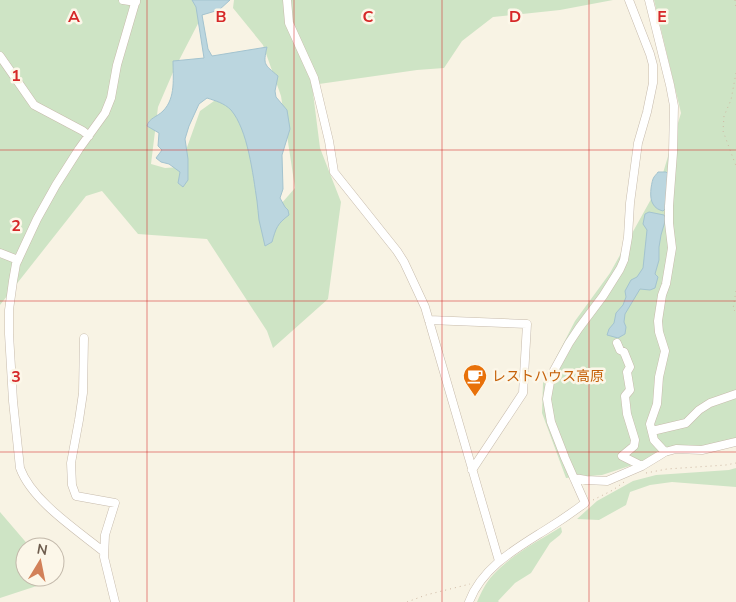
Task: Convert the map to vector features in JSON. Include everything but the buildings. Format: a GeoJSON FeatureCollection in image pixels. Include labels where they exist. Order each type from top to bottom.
{"type":"FeatureCollection","features":[{"type":"Feature","properties":{"kind":"street"},"geometry":{"type":"LineString","coordinates":[[104,552],[52,510],[34,492],[24,478],[20,468],[13,401],[9,334],[13,281],[18,260],[37,219],[56,185],[105,113],[111,98],[117,66],[136,1],[124,0]]}},
{"type":"Feature","properties":{"kind":"street"},"geometry":{"type":"LineString","coordinates":[[287,0],[289,23],[314,78],[329,141],[334,172],[397,251],[426,307],[499,561]]}},
{"type":"Feature","properties":{"kind":"street"},"geometry":{"type":"LineString","coordinates":[[469,602],[473,591],[499,561],[586,503],[551,422],[547,399],[552,374],[568,343],[603,296],[620,269],[625,253],[638,143],[653,84],[653,65],[650,54],[629,0]]}},
{"type":"Feature","properties":{"kind":"street"},"geometry":{"type":"LineString","coordinates":[[648,0],[674,106],[674,153],[669,206],[672,248],[658,321],[659,332],[665,351],[659,377],[657,404],[650,424],[654,440],[665,452]]}},
{"type":"Feature","properties":{"kind":"street"},"geometry":{"type":"LineString","coordinates":[[0,56],[34,105],[89,136]]}},
{"type":"Feature","properties":{"kind":"street"},"geometry":{"type":"LineString","coordinates":[[0,252],[18,260]]}},
{"type":"Feature","properties":{"kind":"street"},"geometry":{"type":"LineString","coordinates":[[429,320],[527,324],[523,393],[472,470]]}},
{"type":"Feature","properties":{"kind":"street"},"geometry":{"type":"LineString","coordinates":[[84,338],[83,392],[71,463],[72,485],[76,496],[115,503],[105,535],[104,552],[115,602]]}},
{"type":"Feature","properties":{"kind":"street"},"geometry":{"type":"LineString","coordinates":[[617,343],[620,350],[624,352],[630,367],[627,372],[630,390],[625,396],[627,414],[635,440],[634,446],[622,456],[641,470]]}},
{"type":"Feature","properties":{"kind":"street"},"geometry":{"type":"LineString","coordinates":[[652,431],[686,423],[710,402],[736,394]]}},
{"type":"Feature","properties":{"kind":"street"},"geometry":{"type":"LineString","coordinates":[[574,478],[607,481],[641,470],[665,452],[676,449],[702,450],[736,442]]}},
{"type":"Feature","properties":{"kind":"path"},"geometry":{"type":"LineString","coordinates":[[735,0],[736,8]]}},
{"type":"Feature","properties":{"kind":"path"},"geometry":{"type":"LineString","coordinates":[[736,73],[731,100],[724,116],[723,131],[736,166]]}},
{"type":"Feature","properties":{"kind":"path"},"geometry":{"type":"LineString","coordinates":[[736,291],[733,309],[736,312]]}},
{"type":"Feature","properties":{"kind":"path"},"geometry":{"type":"LineString","coordinates":[[641,470],[736,463]]}},
{"type":"Feature","properties":{"kind":"path"},"geometry":{"type":"LineString","coordinates":[[586,503],[613,490],[626,481]]}},
{"type":"Feature","properties":{"kind":"path"},"geometry":{"type":"LineString","coordinates":[[407,602],[426,595],[481,582]]}},
{"type":"Feature","properties":{"kind":"green space"},"geometry":{"type":"Polygon","coordinates":[[[0,0],[203,0],[205,10],[174,70],[158,107],[151,164],[165,168],[180,167],[200,111],[221,96],[254,126],[267,220],[295,188],[281,96],[263,45],[233,8],[234,0],[613,0],[560,10],[493,17],[462,41],[444,68],[312,85],[320,148],[341,202],[328,299],[273,348],[267,331],[207,239],[138,234],[102,191],[86,196],[0,305],[0,0]]]}},
{"type":"Feature","properties":{"kind":"green space"},"geometry":{"type":"Polygon","coordinates":[[[654,0],[736,0],[736,439],[675,451],[602,475],[566,478],[542,413],[543,383],[575,321],[610,273],[660,183],[681,113],[654,0]]]}},
{"type":"Feature","properties":{"kind":"green space"},"geometry":{"type":"Polygon","coordinates":[[[736,468],[736,487],[672,482],[650,485],[630,492],[626,505],[599,520],[577,519],[597,501],[633,481],[656,475],[736,468]]]}},
{"type":"Feature","properties":{"kind":"green space"},"geometry":{"type":"Polygon","coordinates":[[[0,512],[21,537],[15,537],[15,587],[34,587],[0,598],[0,512]]]}},
{"type":"Feature","properties":{"kind":"green space"},"geometry":{"type":"Polygon","coordinates":[[[561,527],[562,532],[550,543],[531,573],[515,583],[499,602],[477,602],[488,581],[500,568],[525,549],[561,527]]]}},
{"type":"Feature","properties":{"kind":"water"},"geometry":{"type":"Polygon","coordinates":[[[192,0],[230,0],[219,10],[202,15],[208,49],[212,56],[267,47],[266,64],[278,76],[275,91],[276,97],[287,110],[290,129],[282,155],[283,189],[280,198],[289,215],[278,227],[272,242],[265,246],[246,141],[242,129],[231,110],[220,102],[207,98],[199,104],[185,139],[188,159],[188,180],[183,187],[178,183],[180,172],[156,158],[162,150],[158,146],[159,133],[147,126],[151,119],[163,111],[170,100],[173,87],[173,61],[204,58],[196,7],[192,0]]]}},
{"type":"Feature","properties":{"kind":"water"},"geometry":{"type":"Polygon","coordinates":[[[658,172],[666,172],[669,175],[666,208],[663,211],[655,207],[651,198],[653,178],[658,172]]]}},
{"type":"Feature","properties":{"kind":"water"},"geometry":{"type":"Polygon","coordinates":[[[649,212],[664,215],[666,218],[659,247],[659,260],[655,274],[658,277],[655,288],[650,290],[640,289],[625,314],[625,334],[618,338],[607,335],[614,323],[616,313],[623,305],[626,297],[625,291],[631,280],[637,277],[643,268],[647,230],[643,224],[645,214],[649,212]]]}},
{"type":"Feature","properties":{"kind":"place","name":"レストハウス高原"},"geometry":{"type":"Point","coordinates":[475,397]}}]}
